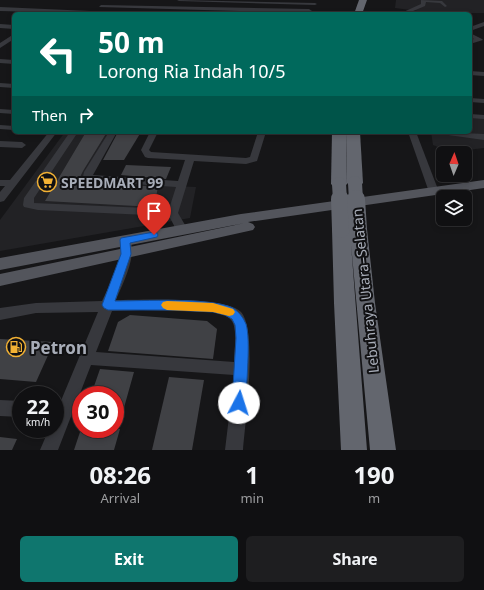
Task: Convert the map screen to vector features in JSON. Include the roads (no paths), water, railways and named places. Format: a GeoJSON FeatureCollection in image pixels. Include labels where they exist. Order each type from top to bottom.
{"type":"FeatureCollection","features":[{"type":"Feature","properties":{"kind":"highway"},"geometry":{"type":"LineString","coordinates":[[360,12],[368,3]]}},
{"type":"Feature","properties":{"kind":"highway","name":"Lebuhraya Utara–Selatan"},"geometry":{"type":"LineString","coordinates":[[340,134],[339,184],[365,303],[383,450]]}},
{"type":"Feature","properties":{"kind":"highway","name":"Lebuhraya Utara–Selatan"},"geometry":{"type":"LineString","coordinates":[[353,134],[355,183],[349,229],[344,302],[354,450]]}},
{"type":"Feature","properties":{"kind":"main road"},"geometry":{"type":"LineString","coordinates":[[0,280],[125,247],[182,230],[365,200],[415,195],[484,184]]}},
{"type":"Feature","properties":{"kind":"main road"},"geometry":{"type":"LineString","coordinates":[[0,264],[26,259],[125,247],[250,227],[401,200],[415,195]]}},
{"type":"Feature","properties":{"kind":"main road"},"geometry":{"type":"LineString","coordinates":[[0,259],[26,259]]}},
{"type":"Feature","properties":{"kind":"street"},"geometry":{"type":"LineString","coordinates":[[94,12],[107,0]]}},
{"type":"Feature","properties":{"kind":"street"},"geometry":{"type":"LineString","coordinates":[[179,0],[316,2]]}},
{"type":"Feature","properties":{"kind":"street"},"geometry":{"type":"LineString","coordinates":[[408,12],[423,6],[424,0],[442,2],[445,6]]}},
{"type":"Feature","properties":{"kind":"street"},"geometry":{"type":"LineString","coordinates":[[101,6],[152,7],[228,12],[231,1]]}},
{"type":"Feature","properties":{"kind":"street"},"geometry":{"type":"LineString","coordinates":[[148,12],[157,2]]}},
{"type":"Feature","properties":{"kind":"street"},"geometry":{"type":"LineString","coordinates":[[309,12],[316,2]]}},
{"type":"Feature","properties":{"kind":"street"},"geometry":{"type":"LineString","coordinates":[[0,9],[34,12]]}},
{"type":"Feature","properties":{"kind":"street"},"geometry":{"type":"LineString","coordinates":[[472,28],[484,24]]}},
{"type":"Feature","properties":{"kind":"street"},"geometry":{"type":"LineString","coordinates":[[0,26],[12,27]]}},
{"type":"Feature","properties":{"kind":"street"},"geometry":{"type":"LineString","coordinates":[[472,34],[483,34]]}},
{"type":"Feature","properties":{"kind":"street"},"geometry":{"type":"LineString","coordinates":[[476,38],[483,34]]}},
{"type":"Feature","properties":{"kind":"street"},"geometry":{"type":"LineString","coordinates":[[472,35],[480,40],[472,42]]}},
{"type":"Feature","properties":{"kind":"street"},"geometry":{"type":"LineString","coordinates":[[0,46],[12,37]]}},
{"type":"Feature","properties":{"kind":"street"},"geometry":{"type":"LineString","coordinates":[[0,61],[12,62]]}},
{"type":"Feature","properties":{"kind":"street"},"geometry":{"type":"LineString","coordinates":[[472,73],[484,74]]}},
{"type":"Feature","properties":{"kind":"street"},"geometry":{"type":"LineString","coordinates":[[0,85],[12,86]]}},
{"type":"Feature","properties":{"kind":"street"},"geometry":{"type":"LineString","coordinates":[[472,100],[484,101]]}},
{"type":"Feature","properties":{"kind":"street"},"geometry":{"type":"LineString","coordinates":[[0,111],[12,112]]}},
{"type":"Feature","properties":{"kind":"street"},"geometry":{"type":"LineString","coordinates":[[472,116],[484,117]]}},
{"type":"Feature","properties":{"kind":"street"},"geometry":{"type":"LineString","coordinates":[[0,127],[12,128]]}},
{"type":"Feature","properties":{"kind":"street"},"geometry":{"type":"LineString","coordinates":[[2,195],[51,134]]}},
{"type":"Feature","properties":{"kind":"street"},"geometry":{"type":"LineString","coordinates":[[73,134],[30,198],[28,205],[38,207],[173,213]]}},
{"type":"Feature","properties":{"kind":"street"},"geometry":{"type":"LineString","coordinates":[[112,134],[89,172],[88,177],[182,184]]}},
{"type":"Feature","properties":{"kind":"street"},"geometry":{"type":"LineString","coordinates":[[153,134],[146,150],[148,155],[250,160],[256,156],[262,134]]}},
{"type":"Feature","properties":{"kind":"street"},"geometry":{"type":"LineString","coordinates":[[413,134],[434,192]]}},
{"type":"Feature","properties":{"kind":"street"},"geometry":{"type":"LineString","coordinates":[[454,134],[484,137]]}},
{"type":"Feature","properties":{"kind":"street"},"geometry":{"type":"LineString","coordinates":[[0,144],[22,145]]}},
{"type":"Feature","properties":{"kind":"street"},"geometry":{"type":"LineString","coordinates":[[182,230],[173,213],[190,158]]}},
{"type":"Feature","properties":{"kind":"street"},"geometry":{"type":"LineString","coordinates":[[0,183],[13,183]]}},
{"type":"Feature","properties":{"kind":"street"},"geometry":{"type":"LineString","coordinates":[[64,401],[86,358],[108,305],[125,247]]}},
{"type":"Feature","properties":{"kind":"street"},"geometry":{"type":"LineString","coordinates":[[0,314],[36,308],[108,305],[174,305],[213,307],[228,311],[236,316],[240,324],[242,338],[241,369],[234,450]]}},
{"type":"Feature","properties":{"kind":"street"},"geometry":{"type":"LineString","coordinates":[[86,358],[241,369]]}},
{"type":"Feature","properties":{"kind":"street"},"geometry":{"type":"LineString","coordinates":[[0,408],[12,409]]}},
{"type":"Feature","properties":{"kind":"street"},"geometry":{"type":"LineString","coordinates":[[48,450],[51,438]]}},
{"type":"Feature","properties":{"kind":"place","name":"SPEEDMART 99"},"geometry":{"type":"Point","coordinates":[47,182]}},
{"type":"Feature","properties":{"kind":"place","name":"Petron"},"geometry":{"type":"Point","coordinates":[16,347]}}]}
